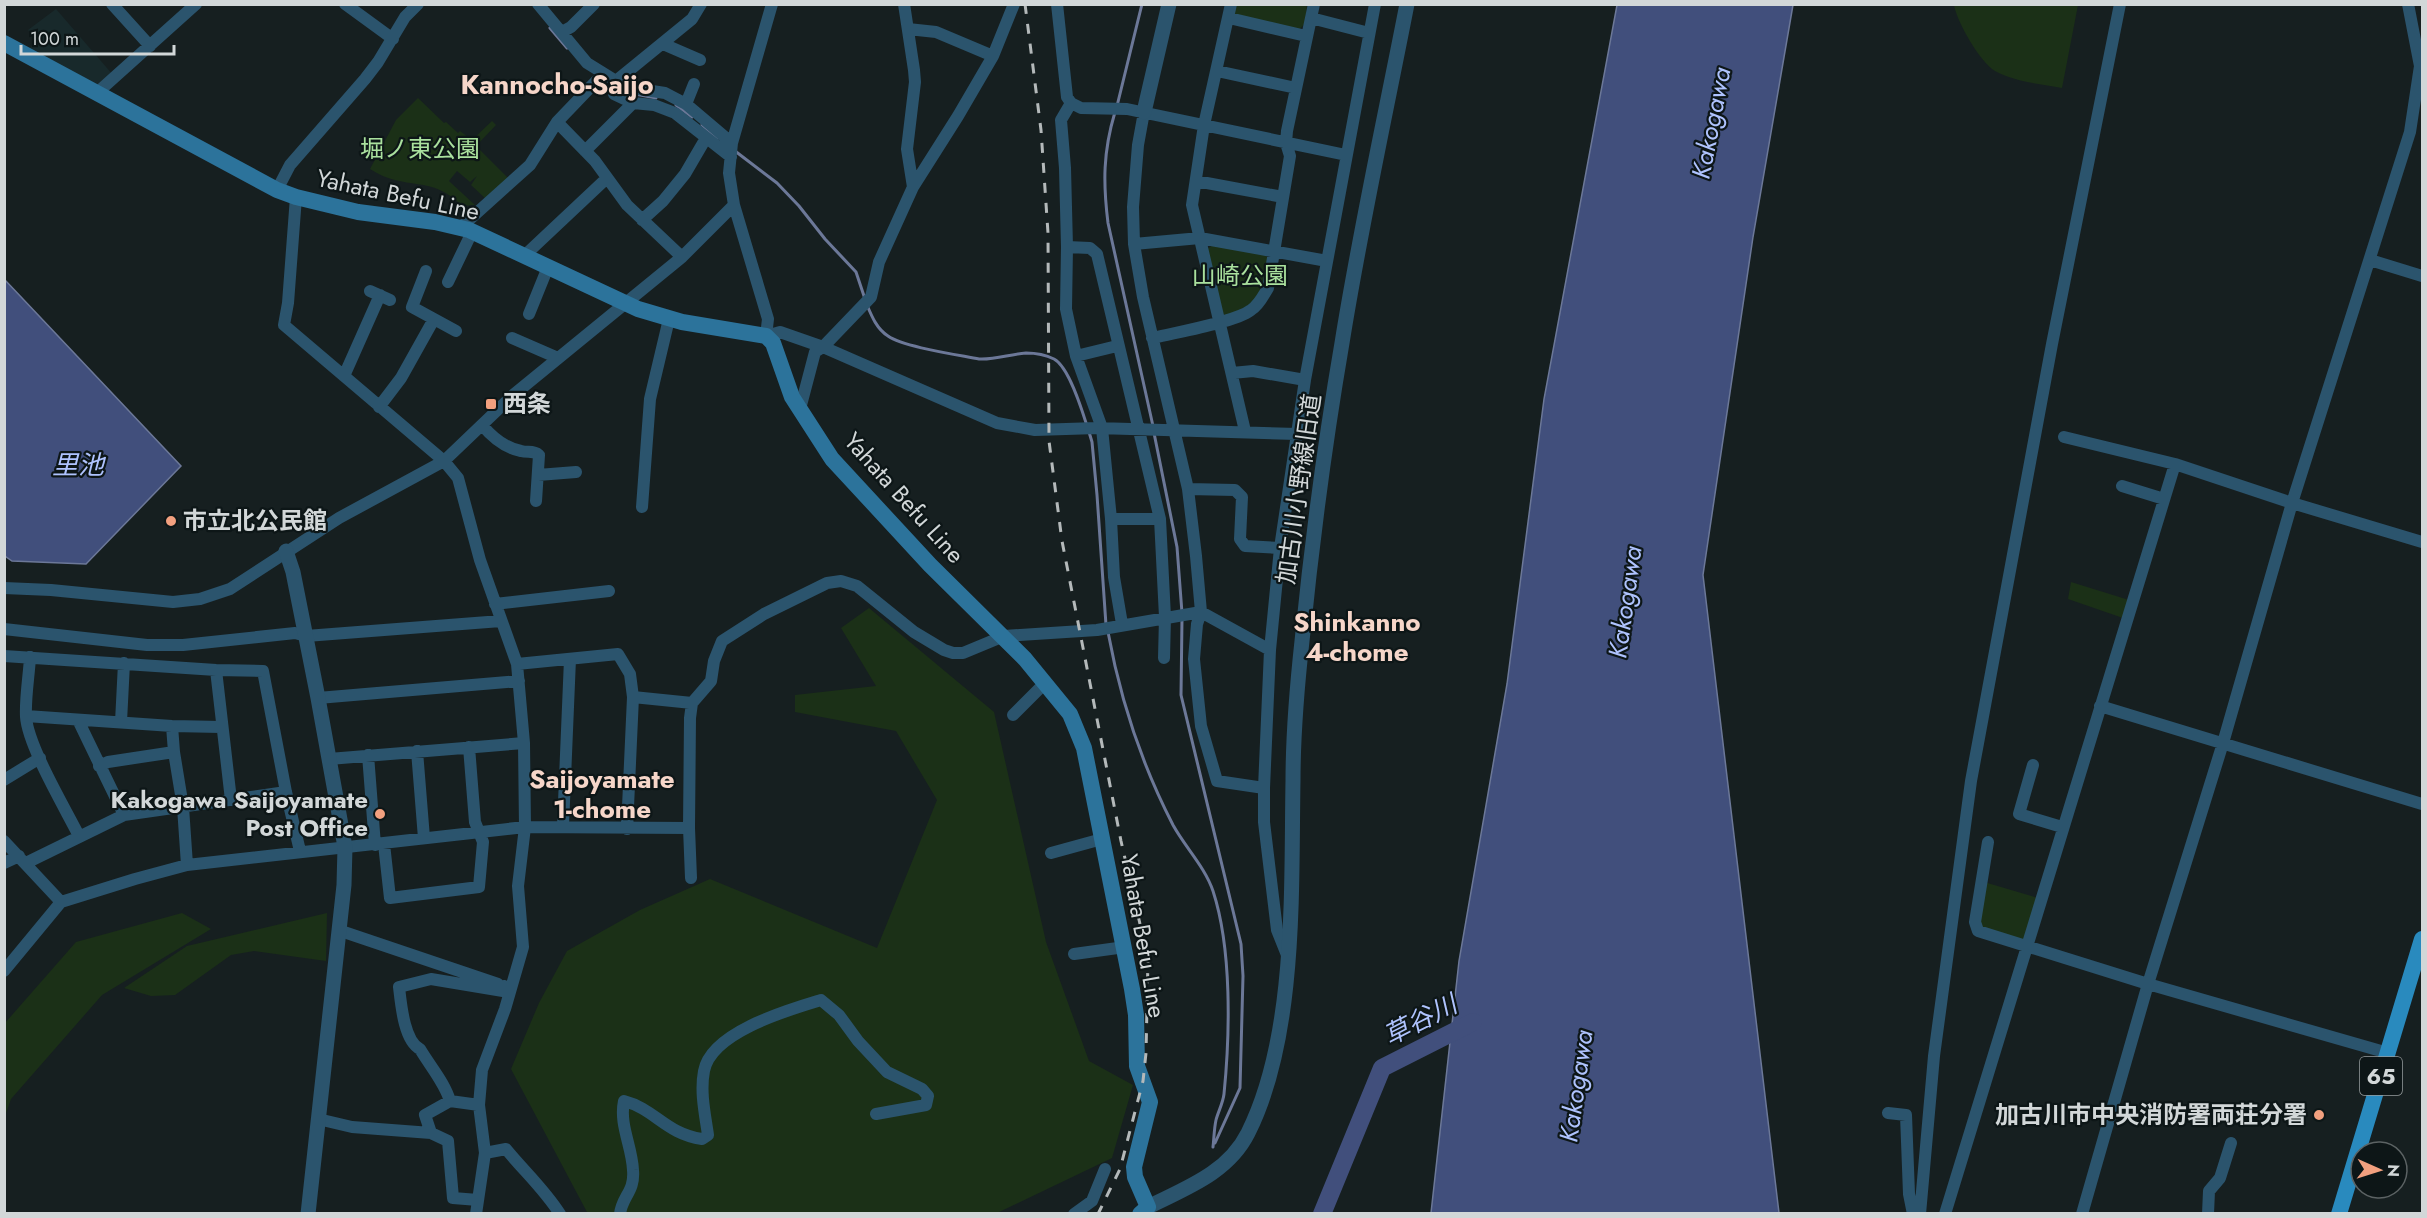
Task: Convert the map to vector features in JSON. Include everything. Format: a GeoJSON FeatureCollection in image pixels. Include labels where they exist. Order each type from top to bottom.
{"type":"FeatureCollection","features":[{"type":"Feature","properties":{"kind":"main road","name":"Yahata Befu Line"},"geometry":{"type":"LineString","coordinates":[[4,43],[99,92],[277,190],[358,212],[466,230],[628,303],[669,319],[766,336],[773,343],[792,397],[832,459],[930,565],[1004,636],[1070,714],[1084,748],[1125,947],[1136,1015],[1137,1066],[1150,1102],[1134,1167],[1144,1210]]}},
{"type":"Feature","properties":{"kind":"main road","name":"65"},"geometry":{"type":"LineString","coordinates":[[2339,1214],[2422,939]]}},
{"type":"Feature","properties":{"kind":"street"},"geometry":{"type":"LineString","coordinates":[[112,4],[150,46]]}},
{"type":"Feature","properties":{"kind":"street"},"geometry":{"type":"LineString","coordinates":[[99,92],[196,4]]}},
{"type":"Feature","properties":{"kind":"street"},"geometry":{"type":"LineString","coordinates":[[345,4],[393,39]]}},
{"type":"Feature","properties":{"kind":"street"},"geometry":{"type":"LineString","coordinates":[[277,190],[290,165],[365,79],[393,39],[405,17],[418,4]]}},
{"type":"Feature","properties":{"kind":"street"},"geometry":{"type":"LineString","coordinates":[[538,4],[599,78],[639,89],[665,93],[686,104],[732,143]]}},
{"type":"Feature","properties":{"kind":"street"},"geometry":{"type":"LineString","coordinates":[[562,32],[571,27],[594,4]]}},
{"type":"Feature","properties":{"kind":"street"},"geometry":{"type":"LineString","coordinates":[[701,4],[692,19],[617,82],[614,94],[633,103],[654,105],[669,110],[731,157]]}},
{"type":"Feature","properties":{"kind":"street"},"geometry":{"type":"LineString","coordinates":[[772,4],[732,143],[729,173],[734,205],[768,319],[766,336],[780,332],[823,347],[997,423],[1035,430],[1138,428],[1297,434]]}},
{"type":"Feature","properties":{"kind":"street"},"geometry":{"type":"LineString","coordinates":[[904,4],[915,82],[907,149],[913,187]]}},
{"type":"Feature","properties":{"kind":"street"},"geometry":{"type":"LineString","coordinates":[[800,409],[815,352],[823,347],[871,297],[879,262],[913,187],[993,56],[1014,4]]}},
{"type":"Feature","properties":{"kind":"street"},"geometry":{"type":"LineString","coordinates":[[1057,4],[1066,97],[1071,103],[1082,108],[1100,107],[1144,112],[1346,155]]}},
{"type":"Feature","properties":{"kind":"street"},"geometry":{"type":"LineString","coordinates":[[1169,4],[1138,145],[1133,207],[1134,244],[1152,338],[1188,489],[1198,612],[1194,659],[1201,726],[1217,782],[1264,788]]}},
{"type":"Feature","properties":{"kind":"street"},"geometry":{"type":"LineString","coordinates":[[1231,4],[1204,125],[1192,205],[1245,431]]}},
{"type":"Feature","properties":{"kind":"street"},"geometry":{"type":"LineString","coordinates":[[1152,338],[1220,322],[1249,312],[1259,303],[1268,288],[1290,156],[1286,143],[1314,4]]}},
{"type":"Feature","properties":{"kind":"street"},"geometry":{"type":"LineString","coordinates":[[1287,955],[1277,930],[1264,822],[1270,650],[1280,548],[1305,380],[1375,4]]}},
{"type":"Feature","properties":{"kind":"street","name":"加古川小野線旧道"},"geometry":{"type":"LineString","coordinates":[[1144,1210],[1202,1180],[1234,1155],[1248,1132],[1262,1098],[1273,1057],[1283,1004],[1292,894],[1295,720],[1310,565],[1342,340],[1407,4]]}},
{"type":"Feature","properties":{"kind":"street"},"geometry":{"type":"LineString","coordinates":[[1920,1214],[1934,1056],[1971,781],[2050,355],[2120,4]]}},
{"type":"Feature","properties":{"kind":"street"},"geometry":{"type":"LineString","coordinates":[[2082,1214],[2148,984],[2223,743],[2292,503],[2410,132],[2420,66],[2408,4]]}},
{"type":"Feature","properties":{"kind":"street"},"geometry":{"type":"LineString","coordinates":[[1229,18],[1306,36]]}},
{"type":"Feature","properties":{"kind":"street"},"geometry":{"type":"LineString","coordinates":[[1311,18],[1369,33]]}},
{"type":"Feature","properties":{"kind":"street"},"geometry":{"type":"LineString","coordinates":[[908,29],[936,32],[993,56]]}},
{"type":"Feature","properties":{"kind":"street"},"geometry":{"type":"LineString","coordinates":[[663,44],[700,60]]}},
{"type":"Feature","properties":{"kind":"street"},"geometry":{"type":"LineString","coordinates":[[1216,71],[1296,88]]}},
{"type":"Feature","properties":{"kind":"street"},"geometry":{"type":"LineString","coordinates":[[448,282],[466,230],[530,165],[557,122],[599,78]]}},
{"type":"Feature","properties":{"kind":"street"},"geometry":{"type":"LineString","coordinates":[[686,104],[694,84]]}},
{"type":"Feature","properties":{"kind":"street"},"geometry":{"type":"LineString","coordinates":[[585,151],[633,103]]}},
{"type":"Feature","properties":{"kind":"street"},"geometry":{"type":"LineString","coordinates":[[1071,103],[1061,120],[1068,247],[1066,309],[1076,356],[1100,428],[1111,519],[1114,577],[1122,624]]}},
{"type":"Feature","properties":{"kind":"street"},"geometry":{"type":"LineString","coordinates":[[557,122],[585,151],[627,205],[682,256]]}},
{"type":"Feature","properties":{"kind":"street"},"geometry":{"type":"LineString","coordinates":[[642,220],[663,201],[684,174],[706,138]]}},
{"type":"Feature","properties":{"kind":"street"},"geometry":{"type":"LineString","coordinates":[[524,256],[607,178]]}},
{"type":"Feature","properties":{"kind":"street"},"geometry":{"type":"LineString","coordinates":[[1196,182],[1283,197]]}},
{"type":"Feature","properties":{"kind":"street"},"geometry":{"type":"LineString","coordinates":[[296,197],[288,303],[284,325],[444,460],[458,478],[480,560],[517,664],[524,743],[525,826],[518,886],[523,947],[508,987],[505,1009],[482,1070],[479,1105],[485,1153],[476,1214]]}},
{"type":"Feature","properties":{"kind":"street"},"geometry":{"type":"LineString","coordinates":[[4,588],[51,590],[173,602],[200,599],[230,589],[348,513],[444,460],[558,358],[628,303],[682,256],[734,205]]}},
{"type":"Feature","properties":{"kind":"street"},"geometry":{"type":"LineString","coordinates":[[1134,244],[1200,238],[1327,261]]}},
{"type":"Feature","properties":{"kind":"street"},"geometry":{"type":"LineString","coordinates":[[1068,247],[1090,248],[1097,254],[1160,519],[1165,617],[1164,658]]}},
{"type":"Feature","properties":{"kind":"street"},"geometry":{"type":"LineString","coordinates":[[2370,260],[2422,276]]}},
{"type":"Feature","properties":{"kind":"street"},"geometry":{"type":"LineString","coordinates":[[529,314],[548,267]]}},
{"type":"Feature","properties":{"kind":"street"},"geometry":{"type":"LineString","coordinates":[[426,271],[412,307],[456,331]]}},
{"type":"Feature","properties":{"kind":"street"},"geometry":{"type":"LineString","coordinates":[[344,376],[380,295]]}},
{"type":"Feature","properties":{"kind":"street"},"geometry":{"type":"LineString","coordinates":[[379,407],[401,378],[434,319]]}},
{"type":"Feature","properties":{"kind":"street"},"geometry":{"type":"LineString","coordinates":[[642,507],[650,399],[669,319]]}},
{"type":"Feature","properties":{"kind":"street"},"geometry":{"type":"LineString","coordinates":[[512,338],[558,358]]}},
{"type":"Feature","properties":{"kind":"street"},"geometry":{"type":"LineString","coordinates":[[1076,356],[1118,346]]}},
{"type":"Feature","properties":{"kind":"street"},"geometry":{"type":"LineString","coordinates":[[1232,373],[1253,371],[1305,380]]}},
{"type":"Feature","properties":{"kind":"street"},"geometry":{"type":"LineString","coordinates":[[482,425],[492,438],[521,451],[539,455],[536,501]]}},
{"type":"Feature","properties":{"kind":"street"},"geometry":{"type":"LineString","coordinates":[[2064,437],[2175,464],[2292,503],[2422,542]]}},
{"type":"Feature","properties":{"kind":"street"},"geometry":{"type":"LineString","coordinates":[[1945,1214],[2175,464]]}},
{"type":"Feature","properties":{"kind":"street"},"geometry":{"type":"LineString","coordinates":[[538,475],[576,472]]}},
{"type":"Feature","properties":{"kind":"street"},"geometry":{"type":"LineString","coordinates":[[2122,486],[2164,499]]}},
{"type":"Feature","properties":{"kind":"street"},"geometry":{"type":"LineString","coordinates":[[1188,489],[1235,490],[1242,497],[1240,539],[1245,546],[1280,548]]}},
{"type":"Feature","properties":{"kind":"street"},"geometry":{"type":"LineString","coordinates":[[1111,519],[1160,519]]}},
{"type":"Feature","properties":{"kind":"street"},"geometry":{"type":"LineString","coordinates":[[286,551],[293,572],[306,636],[345,847],[344,885],[308,1214]]}},
{"type":"Feature","properties":{"kind":"street"},"geometry":{"type":"LineString","coordinates":[[691,878],[689,828],[692,703],[711,681],[714,661],[722,641],[764,614],[827,583],[841,581],[857,586],[914,632],[953,653],[963,653],[1004,636],[1097,630],[1198,612],[1270,650]]}},
{"type":"Feature","properties":{"kind":"street"},"geometry":{"type":"LineString","coordinates":[[495,604],[609,591]]}},
{"type":"Feature","properties":{"kind":"street"},"geometry":{"type":"LineString","coordinates":[[4,629],[147,645],[183,645],[295,633],[306,636],[501,621]]}},
{"type":"Feature","properties":{"kind":"street"},"geometry":{"type":"LineString","coordinates":[[517,664],[618,654],[630,674],[633,698],[627,829]]}},
{"type":"Feature","properties":{"kind":"street"},"geometry":{"type":"LineString","coordinates":[[4,656],[263,671],[286,792],[300,851]]}},
{"type":"Feature","properties":{"kind":"street"},"geometry":{"type":"LineString","coordinates":[[30,657],[27,727],[79,836]]}},
{"type":"Feature","properties":{"kind":"street"},"geometry":{"type":"LineString","coordinates":[[563,826],[570,659]]}},
{"type":"Feature","properties":{"kind":"street"},"geometry":{"type":"LineString","coordinates":[[121,722],[124,663]]}},
{"type":"Feature","properties":{"kind":"street"},"geometry":{"type":"LineString","coordinates":[[216,670],[231,800]]}},
{"type":"Feature","properties":{"kind":"street"},"geometry":{"type":"LineString","coordinates":[[318,698],[519,681]]}},
{"type":"Feature","properties":{"kind":"street"},"geometry":{"type":"LineString","coordinates":[[1012,715],[1045,683]]}},
{"type":"Feature","properties":{"kind":"street"},"geometry":{"type":"LineString","coordinates":[[633,698],[692,703]]}},
{"type":"Feature","properties":{"kind":"street"},"geometry":{"type":"LineString","coordinates":[[2100,706],[2422,804]]}},
{"type":"Feature","properties":{"kind":"street"},"geometry":{"type":"LineString","coordinates":[[26,716],[221,727]]}},
{"type":"Feature","properties":{"kind":"street"},"geometry":{"type":"LineString","coordinates":[[78,720],[124,815]]}},
{"type":"Feature","properties":{"kind":"street"},"geometry":{"type":"LineString","coordinates":[[172,726],[183,807],[187,866]]}},
{"type":"Feature","properties":{"kind":"street"},"geometry":{"type":"LineString","coordinates":[[329,759],[524,743]]}},
{"type":"Feature","properties":{"kind":"street"},"geometry":{"type":"LineString","coordinates":[[368,755],[379,844],[390,898],[478,887],[483,842],[475,822],[469,747]]}},
{"type":"Feature","properties":{"kind":"street"},"geometry":{"type":"LineString","coordinates":[[99,766],[108,762],[174,752]]}},
{"type":"Feature","properties":{"kind":"street"},"geometry":{"type":"LineString","coordinates":[[417,752],[424,838]]}},
{"type":"Feature","properties":{"kind":"street"},"geometry":{"type":"LineString","coordinates":[[4,780],[40,758]]}},
{"type":"Feature","properties":{"kind":"street"},"geometry":{"type":"LineString","coordinates":[[2033,765],[2019,814],[2062,827]]}},
{"type":"Feature","properties":{"kind":"street"},"geometry":{"type":"LineString","coordinates":[[4,863],[22,860],[124,815],[286,792]]}},
{"type":"Feature","properties":{"kind":"street"},"geometry":{"type":"LineString","coordinates":[[4,971],[61,902],[187,866],[525,826],[689,828]]}},
{"type":"Feature","properties":{"kind":"street"},"geometry":{"type":"LineString","coordinates":[[1051,853],[1102,839]]}},
{"type":"Feature","properties":{"kind":"street"},"geometry":{"type":"LineString","coordinates":[[4,841],[61,902]]}},
{"type":"Feature","properties":{"kind":"street"},"geometry":{"type":"LineString","coordinates":[[1988,842],[1976,928],[1984,933],[2148,984],[2388,1053]]}},
{"type":"Feature","properties":{"kind":"street"},"geometry":{"type":"LineString","coordinates":[[338,930],[508,987]]}},
{"type":"Feature","properties":{"kind":"street"},"geometry":{"type":"LineString","coordinates":[[1074,954],[1125,947]]}},
{"type":"Feature","properties":{"kind":"street"},"geometry":{"type":"LineString","coordinates":[[450,1101],[447,1090],[416,1047],[403,1020],[399,987],[431,980],[503,991],[508,987]]}},
{"type":"Feature","properties":{"kind":"street"},"geometry":{"type":"LineString","coordinates":[[620,1214],[633,1186],[633,1168],[621,1113],[624,1101],[637,1104],[685,1137],[702,1139],[708,1135],[702,1096],[707,1060],[718,1045],[753,1024],[821,1000],[839,1015],[858,1041],[887,1072],[922,1089],[928,1096],[926,1105],[876,1114]]}},
{"type":"Feature","properties":{"kind":"street"},"geometry":{"type":"LineString","coordinates":[[431,1132],[425,1115],[450,1101],[479,1105]]}},
{"type":"Feature","properties":{"kind":"street"},"geometry":{"type":"LineString","coordinates":[[1888,1113],[1906,1115],[1909,1194],[1913,1214]]}},
{"type":"Feature","properties":{"kind":"street"},"geometry":{"type":"LineString","coordinates":[[318,1119],[352,1126],[431,1132],[448,1141],[453,1198],[478,1200]]}},
{"type":"Feature","properties":{"kind":"street"},"geometry":{"type":"LineString","coordinates":[[2208,1214],[2209,1191],[2220,1178],[2230,1143]]}},
{"type":"Feature","properties":{"kind":"street"},"geometry":{"type":"LineString","coordinates":[[485,1153],[507,1149],[538,1187],[546,1192],[560,1214]]}},
{"type":"Feature","properties":{"kind":"street"},"geometry":{"type":"LineString","coordinates":[[1074,1214],[1092,1201],[1105,1169]]}},
{"type":"Feature","properties":{"kind":"street"},"geometry":{"type":"LineString","coordinates":[[1921,1200],[1926,1214]]}},
{"type":"Feature","properties":{"kind":"shaded area"},"geometry":{"type":"Polygon","coordinates":[[[56,9],[113,75],[100,88],[28,50],[37,40],[28,30],[56,9]]]}},
{"type":"Feature","properties":{"kind":"green space"},"geometry":{"type":"Polygon","coordinates":[[[1307,4],[1305,24],[1296,32],[1234,18],[1232,5],[1307,4]]]}},
{"type":"Feature","properties":{"kind":"green space"},"geometry":{"type":"Polygon","coordinates":[[[1954,5],[2078,5],[2062,88],[2019,80],[1995,71],[1970,41],[1954,5]]]}},
{"type":"Feature","properties":{"kind":"green space","name":"堀ノ東公園"},"geometry":{"type":"Polygon","coordinates":[[[418,98],[444,123],[446,122],[458,133],[460,131],[472,140],[492,121],[496,125],[476,146],[509,179],[487,200],[471,185],[477,176],[470,182],[457,171],[449,181],[475,205],[462,206],[440,190],[395,180],[370,169],[396,120],[418,98]]]}},
{"type":"Feature","properties":{"kind":"green space","name":"山崎公園"},"geometry":{"type":"Polygon","coordinates":[[[1213,245],[1264,254],[1270,260],[1261,298],[1227,317],[1221,312],[1207,249],[1213,245]]]}},
{"type":"Feature","properties":{"kind":"green space"},"geometry":{"type":"Polygon","coordinates":[[[2071,582],[2129,600],[2123,618],[2068,599],[2071,582]]]}},
{"type":"Feature","properties":{"kind":"green space"},"geometry":{"type":"Polygon","coordinates":[[[869,608],[994,712],[1046,942],[1089,1061],[1133,1085],[1112,1158],[997,1213],[588,1214],[511,1069],[539,1003],[567,951],[640,910],[710,879],[877,948],[937,800],[896,731],[795,712],[795,695],[876,686],[841,628],[869,608]]]}},
{"type":"Feature","properties":{"kind":"green space"},"geometry":{"type":"Polygon","coordinates":[[[1984,882],[2038,898],[2024,941],[1980,928],[1984,882]]]}},
{"type":"Feature","properties":{"kind":"green space"},"geometry":{"type":"Polygon","coordinates":[[[182,913],[211,929],[102,995],[11,1099],[5,1116],[5,1023],[76,942],[182,913]]]}},
{"type":"Feature","properties":{"kind":"green space"},"geometry":{"type":"Polygon","coordinates":[[[327,913],[326,961],[254,951],[231,955],[175,995],[151,996],[124,988],[187,946],[327,913]]]}},
{"type":"Feature","properties":{"kind":"water","name":"Kakogawa"},"geometry":{"type":"Polygon","coordinates":[[[1617,5],[1793,5],[1753,237],[1703,575],[1779,1213],[1431,1213],[1459,961],[1507,684],[1544,399],[1617,5]]]}},
{"type":"Feature","properties":{"kind":"water","name":"里池"},"geometry":{"type":"Polygon","coordinates":[[[5,280],[181,466],[86,564],[12,561],[5,556],[5,280]]]}},
{"type":"Feature","properties":{"kind":"waterway"},"geometry":{"type":"LineString","coordinates":[[1117,106],[1142,4]]}},
{"type":"Feature","properties":{"kind":"waterway"},"geometry":{"type":"LineString","coordinates":[[550,28],[567,48]]}},
{"type":"Feature","properties":{"kind":"waterway"},"geometry":{"type":"LineString","coordinates":[[619,88],[656,98]]}},
{"type":"Feature","properties":{"kind":"waterway"},"geometry":{"type":"LineString","coordinates":[[676,105],[692,117]]}},
{"type":"Feature","properties":{"kind":"waterway"},"geometry":{"type":"LineString","coordinates":[[1115,112],[1105,168],[1108,223],[1153,426]]}},
{"type":"Feature","properties":{"kind":"waterway"},"geometry":{"type":"LineString","coordinates":[[702,125],[717,139]]}},
{"type":"Feature","properties":{"kind":"waterway"},"geometry":{"type":"LineString","coordinates":[[735,151],[777,183],[799,206],[825,239],[856,272],[865,299]]}},
{"type":"Feature","properties":{"kind":"waterway"},"geometry":{"type":"LineString","coordinates":[[867,305],[881,330],[895,340],[906,344],[979,359],[1026,353],[1040,354],[1054,359],[1070,379],[1087,426]]}},
{"type":"Feature","properties":{"kind":"waterway"},"geometry":{"type":"LineString","coordinates":[[1089,432],[1097,495],[1106,625]]}},
{"type":"Feature","properties":{"kind":"waterway"},"geometry":{"type":"LineString","coordinates":[[1154,433],[1177,547],[1182,613]]}},
{"type":"Feature","properties":{"kind":"waterway"},"geometry":{"type":"LineString","coordinates":[[1182,619],[1181,695],[1241,944],[1243,976],[1240,1088],[1215,1143]]}},
{"type":"Feature","properties":{"kind":"waterway"},"geometry":{"type":"LineString","coordinates":[[1108,632],[1133,731],[1151,779],[1173,825],[1209,882],[1219,914],[1224,939],[1228,1019],[1224,1094],[1216,1120],[1213,1147]]}},
{"type":"Feature","properties":{"kind":"waterway","name":"草谷川"},"geometry":{"type":"LineString","coordinates":[[1322,1214],[1382,1068],[1473,1022]]}},
{"type":"Feature","properties":{"kind":"railway"},"geometry":{"type":"LineString","coordinates":[[1025,4],[1041,130],[1048,233],[1049,441],[1062,541],[1121,841],[1148,959],[1146,1053],[1143,1081],[1120,1169],[1098,1214]]}},
{"type":"Feature","properties":{"kind":"place","name":"西条"},"geometry":{"type":"Point","coordinates":[491,404]}},
{"type":"Feature","properties":{"kind":"place","name":"市立北公民館"},"geometry":{"type":"Point","coordinates":[171,521]}},
{"type":"Feature","properties":{"kind":"place","name":"Kakogawa Saijoyamate Post Office"},"geometry":{"type":"Point","coordinates":[380,814]}},
{"type":"Feature","properties":{"kind":"place","name":"加古川市中央消防署両荘分署"},"geometry":{"type":"Point","coordinates":[2319,1115]}},
{"type":"Feature","properties":{"kind":"district","name":"Kannocho-Saijo"},"geometry":{"type":"Point","coordinates":[557,85]}},
{"type":"Feature","properties":{"kind":"district","name":"Shinkanno 4-chome"},"geometry":{"type":"Point","coordinates":[1357,637]}},
{"type":"Feature","properties":{"kind":"district","name":"Saijoyamate 1-chome"},"geometry":{"type":"Point","coordinates":[602,794]}}]}
